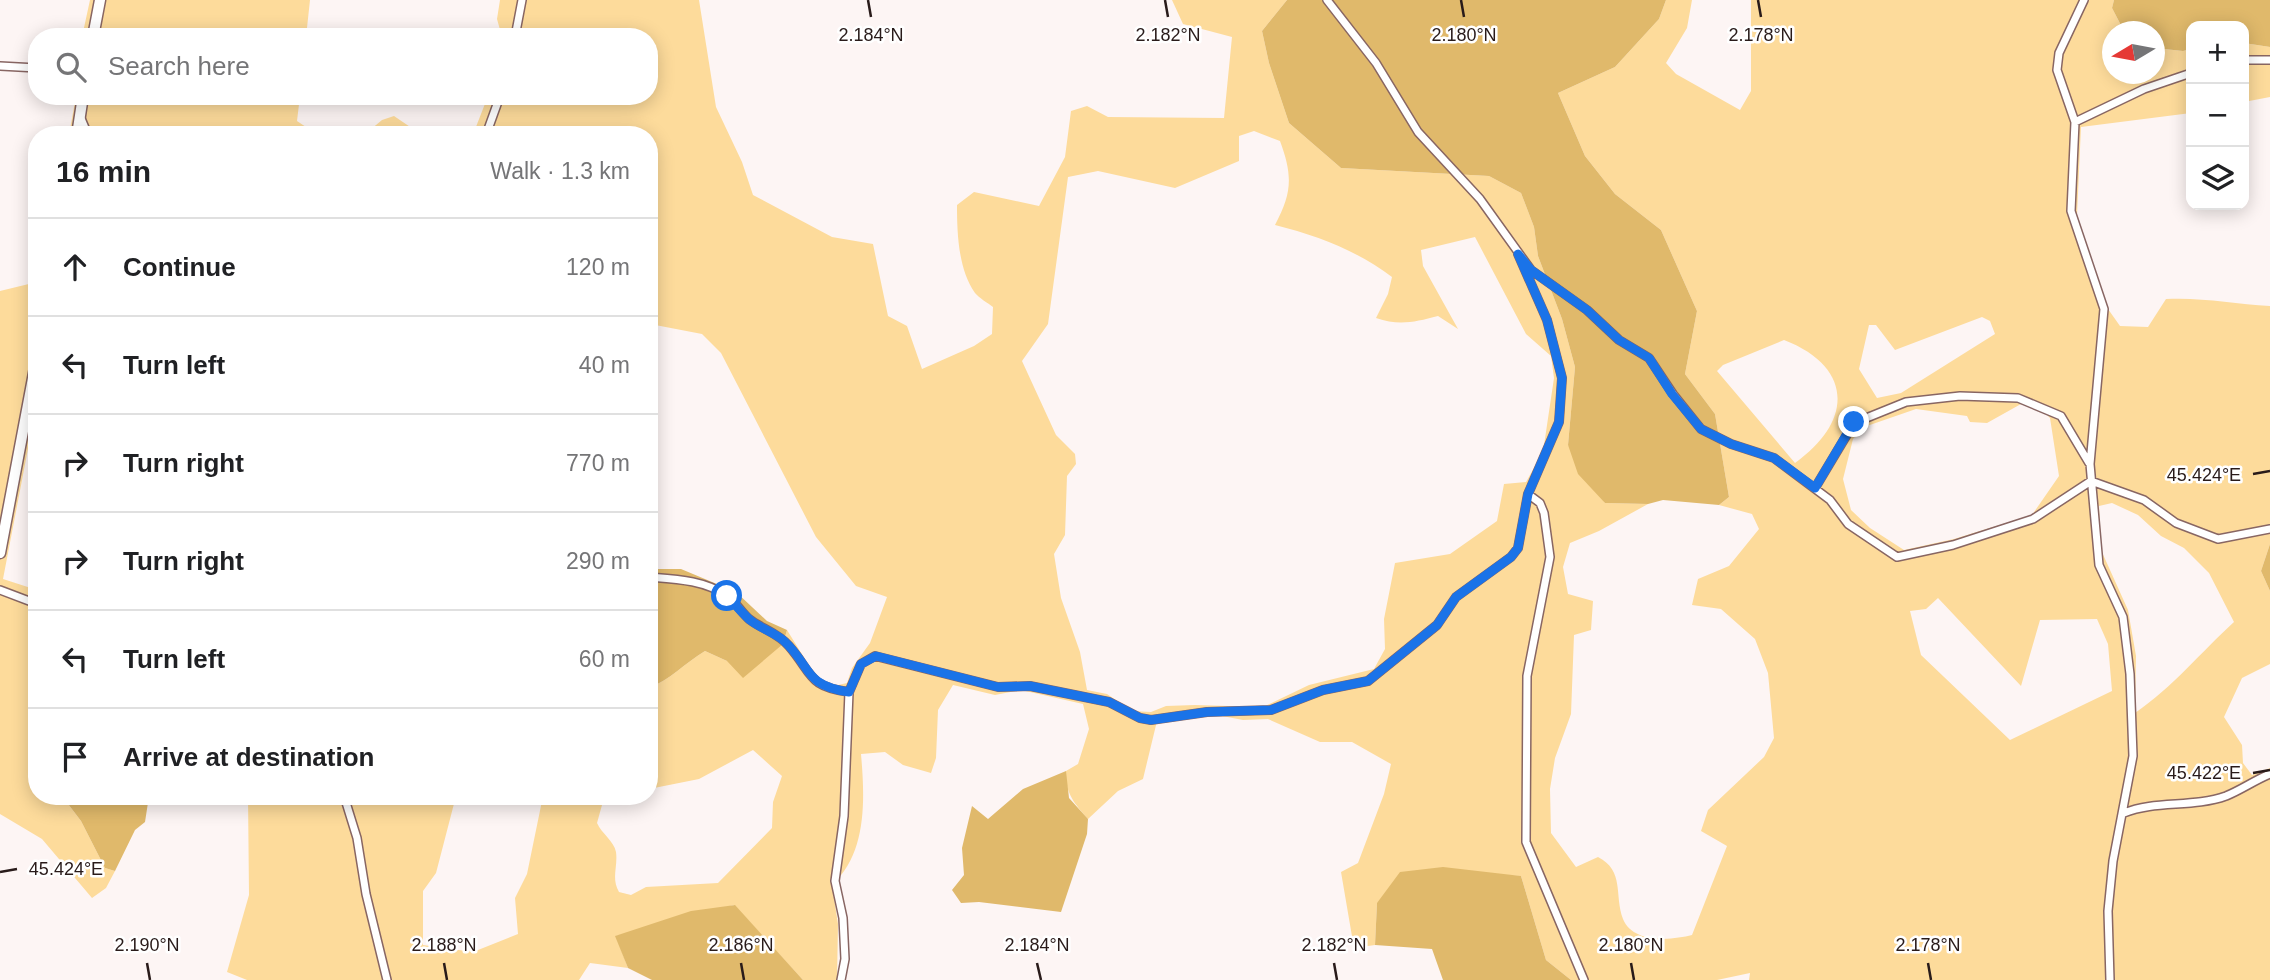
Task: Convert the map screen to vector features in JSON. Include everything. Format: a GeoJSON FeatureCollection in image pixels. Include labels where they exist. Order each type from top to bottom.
{"type":"FeatureCollection","features":[{"type":"Feature","properties":{"kind":"street"},"geometry":{"type":"LineString","coordinates":[[95,28],[100,0]]}},
{"type":"Feature","properties":{"kind":"street"},"geometry":{"type":"LineString","coordinates":[[517,28],[522,0]]}},
{"type":"Feature","properties":{"kind":"street"},"geometry":{"type":"LineString","coordinates":[[1327,0],[1376,63],[1418,132],[1480,199],[1531,270],[1578,303],[1619,340],[1649,358],[1672,394],[1701,429],[1731,444],[1774,458],[1830,499],[1848,524],[1897,556],[1953,545],[2033,519],[2091,481]]}},
{"type":"Feature","properties":{"kind":"street"},"geometry":{"type":"LineString","coordinates":[[2084,0],[2059,54],[2057,70],[2076,122],[2071,211],[2104,309],[2090,464],[2091,481],[2099,565],[2123,617],[2130,674],[2133,756],[2113,861],[2108,911],[2110,980]]}},
{"type":"Feature","properties":{"kind":"street"},"geometry":{"type":"LineString","coordinates":[[2249,61],[2270,60]]}},
{"type":"Feature","properties":{"kind":"street"},"geometry":{"type":"LineString","coordinates":[[0,66],[28,68]]}},
{"type":"Feature","properties":{"kind":"street"},"geometry":{"type":"LineString","coordinates":[[2076,122],[2144,89],[2186,74]]}},
{"type":"Feature","properties":{"kind":"street"},"geometry":{"type":"LineString","coordinates":[[78,126],[82,105]]}},
{"type":"Feature","properties":{"kind":"street"},"geometry":{"type":"LineString","coordinates":[[489,126],[497,105]]}},
{"type":"Feature","properties":{"kind":"street"},"geometry":{"type":"LineString","coordinates":[[80,115],[84,126]]}},
{"type":"Feature","properties":{"kind":"street"},"geometry":{"type":"LineString","coordinates":[[841,980],[845,959],[844,918],[835,881],[844,816],[849,692],[861,664],[876,656],[998,687],[1030,686],[1109,702],[1140,718],[1151,720],[1207,712],[1271,710],[1323,690],[1368,681],[1437,625],[1456,597],[1511,557],[1518,548],[1528,494],[1559,422],[1562,378],[1547,320],[1518,254]]}},
{"type":"Feature","properties":{"kind":"street"},"geometry":{"type":"LineString","coordinates":[[1815,488],[1854,422],[1906,402],[1959,396],[2018,398],[2061,416],[2090,464]]}},
{"type":"Feature","properties":{"kind":"street"},"geometry":{"type":"LineString","coordinates":[[0,553],[28,405]]}},
{"type":"Feature","properties":{"kind":"street"},"geometry":{"type":"LineString","coordinates":[[2091,481],[2132,495],[2176,523],[2218,538],[2270,529]]}},
{"type":"Feature","properties":{"kind":"street"},"geometry":{"type":"LineString","coordinates":[[1528,494],[1540,502],[1544,513],[1550,557],[1527,676],[1527,842],[1584,980]]}},
{"type":"Feature","properties":{"kind":"street"},"geometry":{"type":"LineString","coordinates":[[658,578],[684,580],[727,596],[751,621],[771,631],[789,646],[810,677],[828,689],[849,692]]}},
{"type":"Feature","properties":{"kind":"street"},"geometry":{"type":"LineString","coordinates":[[0,590],[28,601]]}},
{"type":"Feature","properties":{"kind":"street"},"geometry":{"type":"LineString","coordinates":[[2124,813],[2140,806],[2164,806],[2226,796],[2270,774]]}},
{"type":"Feature","properties":{"kind":"street"},"geometry":{"type":"LineString","coordinates":[[347,805],[357,838],[366,894],[387,980]]}},
{"type":"Feature","properties":{"kind":"shaded area"},"geometry":{"type":"Polygon","coordinates":[[[90,0],[310,0],[307,28],[84,28],[90,0]]]}},
{"type":"Feature","properties":{"kind":"shaded area"},"geometry":{"type":"Polygon","coordinates":[[[500,0],[699,0],[716,107],[742,162],[753,195],[832,237],[873,244],[888,316],[907,326],[922,369],[974,346],[992,334],[993,307],[975,293],[962,262],[957,205],[974,192],[1039,206],[1065,157],[1071,111],[1087,106],[1108,117],[1224,118],[1232,37],[1183,24],[1172,0],[1287,0],[1262,31],[1269,63],[1289,123],[1341,168],[1489,176],[1521,193],[1534,227],[1538,256],[1562,319],[1575,367],[1568,445],[1605,503],[1648,504],[1599,531],[1570,543],[1563,567],[1568,594],[1593,601],[1591,630],[1574,635],[1571,714],[1555,758],[1550,789],[1551,833],[1576,867],[1598,857],[1612,869],[1620,910],[1628,927],[1644,936],[1664,939],[1692,935],[1727,846],[1701,831],[1708,810],[1764,757],[1774,738],[1768,673],[1755,639],[1721,609],[1692,605],[1698,579],[1729,566],[1759,529],[1752,514],[1719,505],[1729,497],[1715,414],[1685,374],[1697,311],[1661,230],[1615,194],[1585,156],[1558,93],[1615,67],[1659,19],[1666,0],[1692,0],[1687,28],[1666,63],[1676,74],[1740,110],[1751,91],[1751,0],[2114,0],[2112,8],[2119,21],[2102,21],[2102,84],[2165,84],[2165,49],[2186,50],[2186,114],[2081,127],[2077,215],[2108,309],[2120,326],[2148,327],[2166,299],[2270,306],[2270,544],[2261,571],[2270,591],[2270,664],[2242,678],[2224,717],[2242,745],[2243,763],[2252,775],[2270,768],[2270,980],[1749,980],[1750,973],[1717,980],[1571,980],[1546,960],[1521,876],[1494,875],[1377,903],[1375,945],[1354,948],[1341,872],[1358,863],[1384,794],[1391,764],[1352,742],[1320,742],[1268,719],[1243,720],[1212,714],[1157,721],[1143,779],[1118,791],[1088,819],[1071,797],[1066,779],[1066,771],[1078,764],[1089,729],[1083,704],[1021,690],[995,695],[953,685],[938,710],[936,758],[931,773],[903,765],[885,752],[861,754],[863,807],[858,842],[852,858],[832,885],[838,924],[837,980],[803,980],[734,905],[616,936],[628,968],[590,963],[579,980],[247,980],[227,972],[249,895],[248,805],[454,805],[436,873],[423,891],[423,945],[473,952],[518,934],[515,898],[527,874],[541,805],[602,805],[597,823],[615,848],[615,882],[619,892],[631,895],[646,887],[718,883],[772,828],[773,802],[782,776],[753,750],[699,779],[658,787],[658,684],[705,651],[727,661],[783,644],[787,630],[816,677],[834,686],[847,683],[852,668],[870,643],[887,597],[856,586],[816,537],[721,353],[702,334],[658,326],[658,126],[476,126],[484,105],[658,105],[658,28],[500,28],[497,19],[500,0]],[[1254,131],[1239,136],[1239,161],[1175,188],[1098,171],[1068,177],[1048,324],[1022,361],[1056,435],[1075,454],[1076,464],[1067,476],[1065,535],[1054,554],[1061,598],[1080,652],[1087,690],[1107,694],[1132,711],[1151,712],[1166,706],[1195,705],[1263,707],[1309,685],[1374,669],[1385,649],[1384,619],[1395,563],[1450,554],[1497,521],[1504,484],[1526,482],[1543,452],[1554,378],[1551,356],[1526,334],[1475,237],[1421,250],[1423,266],[1458,329],[1438,316],[1407,322],[1376,318],[1388,294],[1392,277],[1365,259],[1336,245],[1275,225],[1285,203],[1289,184],[1287,164],[1280,141],[1254,131]],[[1982,317],[1895,350],[1876,325],[1869,325],[1859,369],[1877,398],[1901,393],[1995,334],[1990,321],[1982,317]],[[1784,340],[1723,365],[1717,371],[1795,463],[1814,447],[1828,430],[1838,396],[1834,380],[1823,365],[1807,351],[1784,340]],[[2021,404],[1987,423],[1970,422],[1967,416],[1916,409],[1864,427],[1853,439],[1843,479],[1851,510],[1870,528],[1904,550],[1954,539],[2032,515],[2059,476],[2050,418],[2044,412],[2021,404]],[[2112,503],[2099,506],[2101,550],[2128,610],[2136,656],[2135,713],[2174,681],[2234,622],[2209,573],[2184,548],[2161,536],[2138,515],[2112,503]],[[1938,598],[1926,609],[1910,611],[1921,655],[2010,740],[2112,691],[2108,644],[2097,619],[2040,620],[2021,686],[1938,598]]]}},
{"type":"Feature","properties":{"kind":"shaded area"},"geometry":{"type":"Polygon","coordinates":[[[1287,0],[1666,0],[1659,19],[1615,67],[1558,93],[1585,156],[1615,194],[1661,230],[1697,311],[1685,374],[1715,414],[1729,497],[1719,505],[1663,500],[1648,504],[1605,503],[1578,474],[1568,445],[1575,367],[1562,319],[1538,256],[1534,227],[1521,193],[1489,176],[1341,168],[1289,123],[1269,63],[1262,31],[1287,0]]]}},
{"type":"Feature","properties":{"kind":"shaded area"},"geometry":{"type":"Polygon","coordinates":[[[2114,0],[2270,0],[2270,47],[2249,44],[2249,21],[2186,21],[2186,50],[2165,49],[2165,21],[2119,21],[2112,8],[2114,0]]]}},
{"type":"Feature","properties":{"kind":"shaded area"},"geometry":{"type":"Polygon","coordinates":[[[2249,44],[2270,47],[2270,97],[2249,101],[2249,44]]]}},
{"type":"Feature","properties":{"kind":"shaded area"},"geometry":{"type":"Polygon","coordinates":[[[74,105],[299,105],[297,121],[304,126],[71,126],[74,105]]]}},
{"type":"Feature","properties":{"kind":"shaded area"},"geometry":{"type":"Polygon","coordinates":[[[394,116],[409,126],[375,126],[394,116]]]}},
{"type":"Feature","properties":{"kind":"shaded area"},"geometry":{"type":"Polygon","coordinates":[[[28,284],[28,449],[3,579],[28,587],[28,805],[69,805],[81,821],[105,868],[115,871],[106,888],[92,898],[42,839],[0,814],[0,291],[28,284]]]}},
{"type":"Feature","properties":{"kind":"shaded area"},"geometry":{"type":"Polygon","coordinates":[[[2270,544],[2270,591],[2261,571],[2270,544]]]}},
{"type":"Feature","properties":{"kind":"shaded area"},"geometry":{"type":"Polygon","coordinates":[[[658,569],[681,569],[736,592],[767,621],[787,630],[783,644],[743,678],[727,661],[705,651],[658,684],[658,569]]]}},
{"type":"Feature","properties":{"kind":"shaded area"},"geometry":{"type":"Polygon","coordinates":[[[1066,771],[1069,798],[1088,819],[1087,834],[1061,912],[979,902],[961,903],[952,890],[964,875],[962,848],[972,806],[988,819],[1023,789],[1066,771]]]}},
{"type":"Feature","properties":{"kind":"shaded area"},"geometry":{"type":"Polygon","coordinates":[[[69,805],[148,805],[145,822],[135,830],[115,871],[105,868],[81,821],[69,805]]]}},
{"type":"Feature","properties":{"kind":"shaded area"},"geometry":{"type":"Polygon","coordinates":[[[1443,867],[1521,876],[1546,960],[1571,980],[1443,980],[1432,949],[1375,945],[1377,903],[1400,872],[1443,867]]]}},
{"type":"Feature","properties":{"kind":"shaded area"},"geometry":{"type":"Polygon","coordinates":[[[735,905],[803,980],[652,980],[628,968],[615,936],[691,911],[735,905]]]}},
{"type":"Feature","properties":{"kind":"route"},"geometry":{"type":"LineString","coordinates":[[727,596],[751,621],[771,631],[789,646],[810,677],[828,689],[849,692],[861,664],[876,656],[998,687],[1030,686],[1109,702],[1140,718],[1151,720],[1207,712],[1271,710],[1303,700],[1323,690],[1368,681],[1437,625],[1456,597],[1511,557],[1518,548],[1528,494],[1559,422],[1562,378],[1547,320],[1518,254],[1531,270],[1570,296],[1619,340],[1649,358],[1672,394],[1701,429],[1731,444],[1774,458],[1815,488],[1828,461],[1854,422]]}}]}
